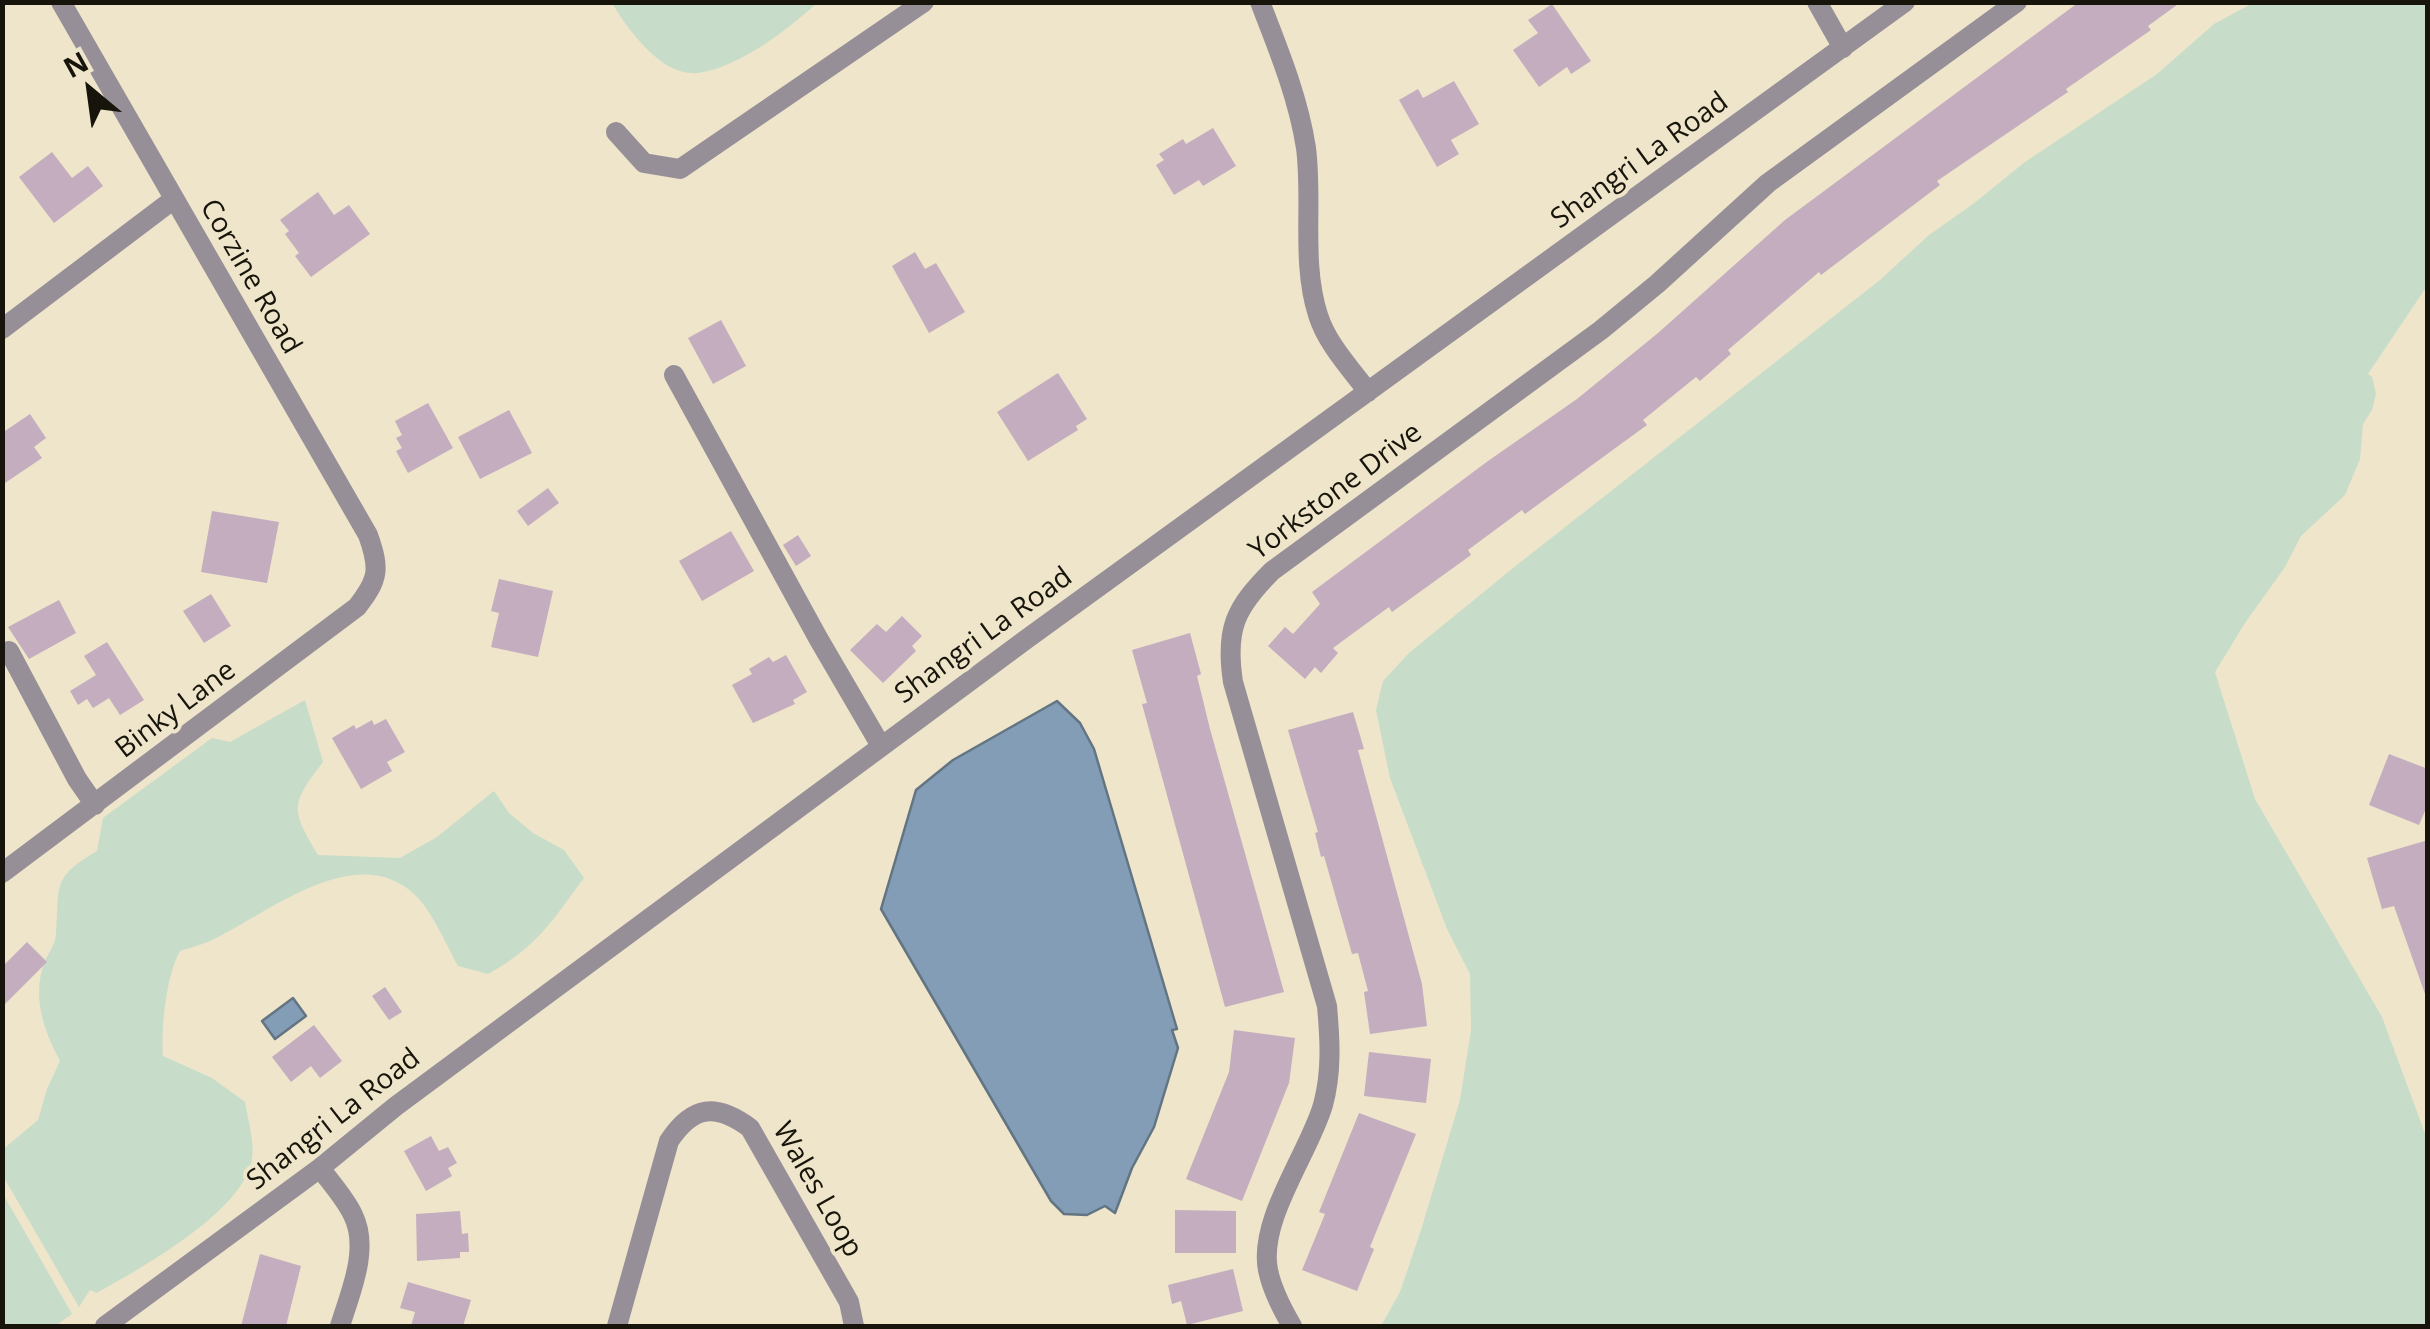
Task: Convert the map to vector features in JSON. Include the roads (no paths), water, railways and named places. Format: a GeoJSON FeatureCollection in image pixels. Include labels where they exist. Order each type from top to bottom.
{"type":"FeatureCollection","features":[{"type":"Feature","properties":{"kind":"street","name":"Corzine Road"},"geometry":{"type":"LineString","coordinates":[[61,2],[368,535],[376,559],[375,583]]}},
{"type":"Feature","properties":{"kind":"street"},"geometry":{"type":"LineString","coordinates":[[616,132],[644,163],[680,169],[924,2]]}},
{"type":"Feature","properties":{"kind":"street"},"geometry":{"type":"LineString","coordinates":[[1260,2],[1300,113],[1306,154],[1310,282],[1318,318],[1368,392]]}},
{"type":"Feature","properties":{"kind":"street"},"geometry":{"type":"LineString","coordinates":[[1816,2],[1843,48]]}},
{"type":"Feature","properties":{"kind":"street","name":"Shangri La Road"},"geometry":{"type":"LineString","coordinates":[[106,1326],[881,746],[1904,2]]}},
{"type":"Feature","properties":{"kind":"street","name":"Yorkstone Drive"},"geometry":{"type":"LineString","coordinates":[[1292,1326],[1267,1268],[1271,1228],[1322,1107],[1330,1046],[1327,1006],[1233,682],[1229,654],[1233,623],[1246,596],[1272,571],[1601,330],[1768,183],[2017,2]]}},
{"type":"Feature","properties":{"kind":"street"},"geometry":{"type":"LineString","coordinates":[[2,330],[174,199]]}},
{"type":"Feature","properties":{"kind":"street"},"geometry":{"type":"LineString","coordinates":[[674,374],[881,746]]}},
{"type":"Feature","properties":{"kind":"street","name":"Binky Lane"},"geometry":{"type":"LineString","coordinates":[[2,872],[357,607],[375,583]]}},
{"type":"Feature","properties":{"kind":"street"},"geometry":{"type":"LineString","coordinates":[[10,651],[94,806]]}},
{"type":"Feature","properties":{"kind":"street","name":"Wales Loop"},"geometry":{"type":"LineString","coordinates":[[617,1326],[669,1141],[681,1123],[704,1111],[729,1113],[750,1128],[849,1302],[854,1326]]}},
{"type":"Feature","properties":{"kind":"street"},"geometry":{"type":"LineString","coordinates":[[320,1168],[354,1216],[360,1239],[358,1264],[340,1326]]}},
{"type":"Feature","properties":{"kind":"water"},"geometry":{"type":"Polygon","coordinates":[[[1057,701],[1080,723],[1094,749],[1177,1029],[1172,1030],[1178,1048],[1154,1127],[1132,1168],[1115,1213],[1105,1206],[1087,1215],[1064,1214],[1051,1201],[881,909],[916,790],[953,760],[1057,701]]]}},
{"type":"Feature","properties":{"kind":"water"},"geometry":{"type":"Polygon","coordinates":[[[293,998],[306,1016],[275,1039],[262,1021],[293,998]]]}}]}
